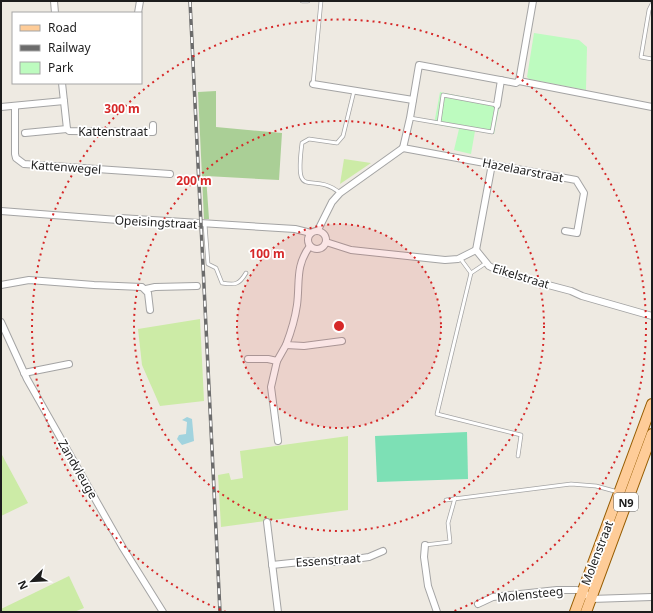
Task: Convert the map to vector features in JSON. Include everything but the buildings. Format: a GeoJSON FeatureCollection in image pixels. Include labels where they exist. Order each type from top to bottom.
{"type":"FeatureCollection","features":[{"type":"Feature","properties":{"kind":"main road","name":"Molenstraat"},"geometry":{"type":"LineString","coordinates":[[575,612],[652,404]]}},
{"type":"Feature","properties":{"kind":"main road","name":"Molenstraat"},"geometry":{"type":"LineString","coordinates":[[586,612],[595,584],[652,434]]}},
{"type":"Feature","properties":{"kind":"street"},"geometry":{"type":"LineString","coordinates":[[54,1],[56,12]]}},
{"type":"Feature","properties":{"kind":"street"},"geometry":{"type":"LineString","coordinates":[[138,12],[140,1]]}},
{"type":"Feature","properties":{"kind":"street"},"geometry":{"type":"LineString","coordinates":[[519,81],[533,1]]}},
{"type":"Feature","properties":{"kind":"street"},"geometry":{"type":"LineString","coordinates":[[310,246],[308,242],[311,233],[318,230],[332,202],[340,193],[403,148],[414,100],[419,65],[516,83],[519,81],[652,107]]}},
{"type":"Feature","properties":{"kind":"street"},"geometry":{"type":"LineString","coordinates":[[497,105],[502,80]]}},
{"type":"Feature","properties":{"kind":"street","name":"Kattenstraat"},"geometry":{"type":"LineString","coordinates":[[62,84],[67,129]]}},
{"type":"Feature","properties":{"kind":"street"},"geometry":{"type":"LineString","coordinates":[[313,84],[414,100]]}},
{"type":"Feature","properties":{"kind":"street"},"geometry":{"type":"LineString","coordinates":[[1,107],[64,101]]}},
{"type":"Feature","properties":{"kind":"street","name":"Kattenwegel"},"geometry":{"type":"LineString","coordinates":[[15,106],[15,154],[16,158],[24,164],[170,174]]}},
{"type":"Feature","properties":{"kind":"street","name":"Kattenstraat"},"geometry":{"type":"LineString","coordinates":[[25,133],[67,129],[69,131],[153,132],[153,125]]}},
{"type":"Feature","properties":{"kind":"street","name":"Hazelaarstraat"},"geometry":{"type":"LineString","coordinates":[[403,148],[576,180],[584,193],[576,232],[566,231]]}},
{"type":"Feature","properties":{"kind":"street"},"geometry":{"type":"LineString","coordinates":[[326,242],[351,250],[445,260],[460,258],[476,250],[492,164]]}},
{"type":"Feature","properties":{"kind":"street","name":"Opeisingstraat"},"geometry":{"type":"LineString","coordinates":[[1,211],[55,214],[58,217],[73,218],[118,220],[120,218],[295,229],[311,233]]}},
{"type":"Feature","properties":{"kind":"street"},"geometry":{"type":"LineString","coordinates":[[310,246],[318,249],[321,248],[326,242],[325,234],[318,230]]}},
{"type":"Feature","properties":{"kind":"street"},"geometry":{"type":"LineString","coordinates":[[278,441],[272,387],[277,361],[286,344],[293,325],[297,304],[299,267],[304,253],[310,246]]}},
{"type":"Feature","properties":{"kind":"street","name":"Eikelstraat"},"geometry":{"type":"LineString","coordinates":[[476,250],[486,263],[503,273],[571,291],[582,296],[652,316]]}},
{"type":"Feature","properties":{"kind":"street"},"geometry":{"type":"LineString","coordinates":[[1,285],[29,280],[94,285],[142,286],[148,292],[150,310]]}},
{"type":"Feature","properties":{"kind":"street"},"geometry":{"type":"LineString","coordinates":[[146,289],[155,287],[197,286]]}},
{"type":"Feature","properties":{"kind":"street","name":"Zandvleuge"},"geometry":{"type":"LineString","coordinates":[[1,322],[24,373],[123,548],[163,612]]}},
{"type":"Feature","properties":{"kind":"street"},"geometry":{"type":"LineString","coordinates":[[286,344],[304,346],[342,342]]}},
{"type":"Feature","properties":{"kind":"street"},"geometry":{"type":"LineString","coordinates":[[248,359],[268,359],[277,361]]}},
{"type":"Feature","properties":{"kind":"street"},"geometry":{"type":"LineString","coordinates":[[24,373],[69,364]]}},
{"type":"Feature","properties":{"kind":"street"},"geometry":{"type":"LineString","coordinates":[[267,522],[278,612]]}},
{"type":"Feature","properties":{"kind":"street"},"geometry":{"type":"LineString","coordinates":[[425,545],[424,558],[428,586],[437,612]]}},
{"type":"Feature","properties":{"kind":"street","name":"Essenstraat"},"geometry":{"type":"LineString","coordinates":[[272,565],[310,561],[334,562],[369,557],[383,551]]}},
{"type":"Feature","properties":{"kind":"street","name":"Molensteeg"},"geometry":{"type":"LineString","coordinates":[[478,604],[492,597],[535,592],[571,590],[583,592]]}},
{"type":"Feature","properties":{"kind":"street"},"geometry":{"type":"LineString","coordinates":[[583,592],[591,599],[652,597]]}},
{"type":"Feature","properties":{"kind":"lane"},"geometry":{"type":"LineString","coordinates":[[302,1],[308,1]]}},
{"type":"Feature","properties":{"kind":"lane"},"geometry":{"type":"LineString","coordinates":[[313,84],[321,1]]}},
{"type":"Feature","properties":{"kind":"lane"},"geometry":{"type":"LineString","coordinates":[[652,4],[649,10],[641,57],[652,59]]}},
{"type":"Feature","properties":{"kind":"lane"},"geometry":{"type":"LineString","coordinates":[[340,193],[329,185],[312,184],[305,182],[301,178],[299,173],[302,143],[309,139],[337,143],[343,136],[354,91]]}},
{"type":"Feature","properties":{"kind":"lane"},"geometry":{"type":"LineString","coordinates":[[410,118],[439,123],[492,132],[497,105],[443,95],[439,123]]}},
{"type":"Feature","properties":{"kind":"lane"},"geometry":{"type":"LineString","coordinates":[[205,224],[208,264],[216,268],[222,283],[235,285],[241,282],[246,272]]}},
{"type":"Feature","properties":{"kind":"lane"},"geometry":{"type":"LineString","coordinates":[[460,258],[470,273]]}},
{"type":"Feature","properties":{"kind":"lane"},"geometry":{"type":"LineString","coordinates":[[486,263],[470,273],[437,414],[521,435],[518,456]]}},
{"type":"Feature","properties":{"kind":"lane"},"geometry":{"type":"LineString","coordinates":[[446,500],[571,484],[596,486],[620,492]]}},
{"type":"Feature","properties":{"kind":"lane"},"geometry":{"type":"LineString","coordinates":[[425,545],[450,542],[448,523],[455,498]]}},
{"type":"Feature","properties":{"kind":"green space"},"geometry":{"type":"Polygon","coordinates":[[[534,33],[579,40],[587,47],[586,90],[529,79],[527,77],[534,33]]]}},
{"type":"Feature","properties":{"kind":"green space"},"geometry":{"type":"Polygon","coordinates":[[[216,91],[216,127],[282,133],[279,180],[206,176],[209,219],[204,219],[198,92],[216,91]]]}},
{"type":"Feature","properties":{"kind":"green space"},"geometry":{"type":"Polygon","coordinates":[[[440,92],[500,104],[494,134],[475,131],[471,154],[454,150],[459,129],[434,124],[440,92]]]}},
{"type":"Feature","properties":{"kind":"green space"},"geometry":{"type":"Polygon","coordinates":[[[344,159],[371,163],[340,184],[344,159]]]}},
{"type":"Feature","properties":{"kind":"green space"},"geometry":{"type":"Polygon","coordinates":[[[200,319],[204,401],[160,406],[142,365],[138,329],[200,319]]]}},
{"type":"Feature","properties":{"kind":"green space"},"geometry":{"type":"Polygon","coordinates":[[[467,432],[468,479],[377,482],[375,436],[467,432]]]}},
{"type":"Feature","properties":{"kind":"green space"},"geometry":{"type":"Polygon","coordinates":[[[348,436],[348,510],[221,527],[218,475],[229,473],[231,480],[243,478],[240,451],[348,436]]]}},
{"type":"Feature","properties":{"kind":"green space"},"geometry":{"type":"Polygon","coordinates":[[[1,453],[28,503],[1,516],[1,453]]]}},
{"type":"Feature","properties":{"kind":"green space"},"geometry":{"type":"Polygon","coordinates":[[[69,576],[84,608],[74,612],[1,612],[1,609],[69,576]]]}},
{"type":"Feature","properties":{"kind":"water"},"geometry":{"type":"Polygon","coordinates":[[[187,417],[192,419],[194,441],[182,445],[177,439],[179,435],[186,434],[187,422],[182,420],[187,417]]]}},
{"type":"Feature","properties":{"kind":"railway"},"geometry":{"type":"LineString","coordinates":[[190,1],[220,612]]}}]}
